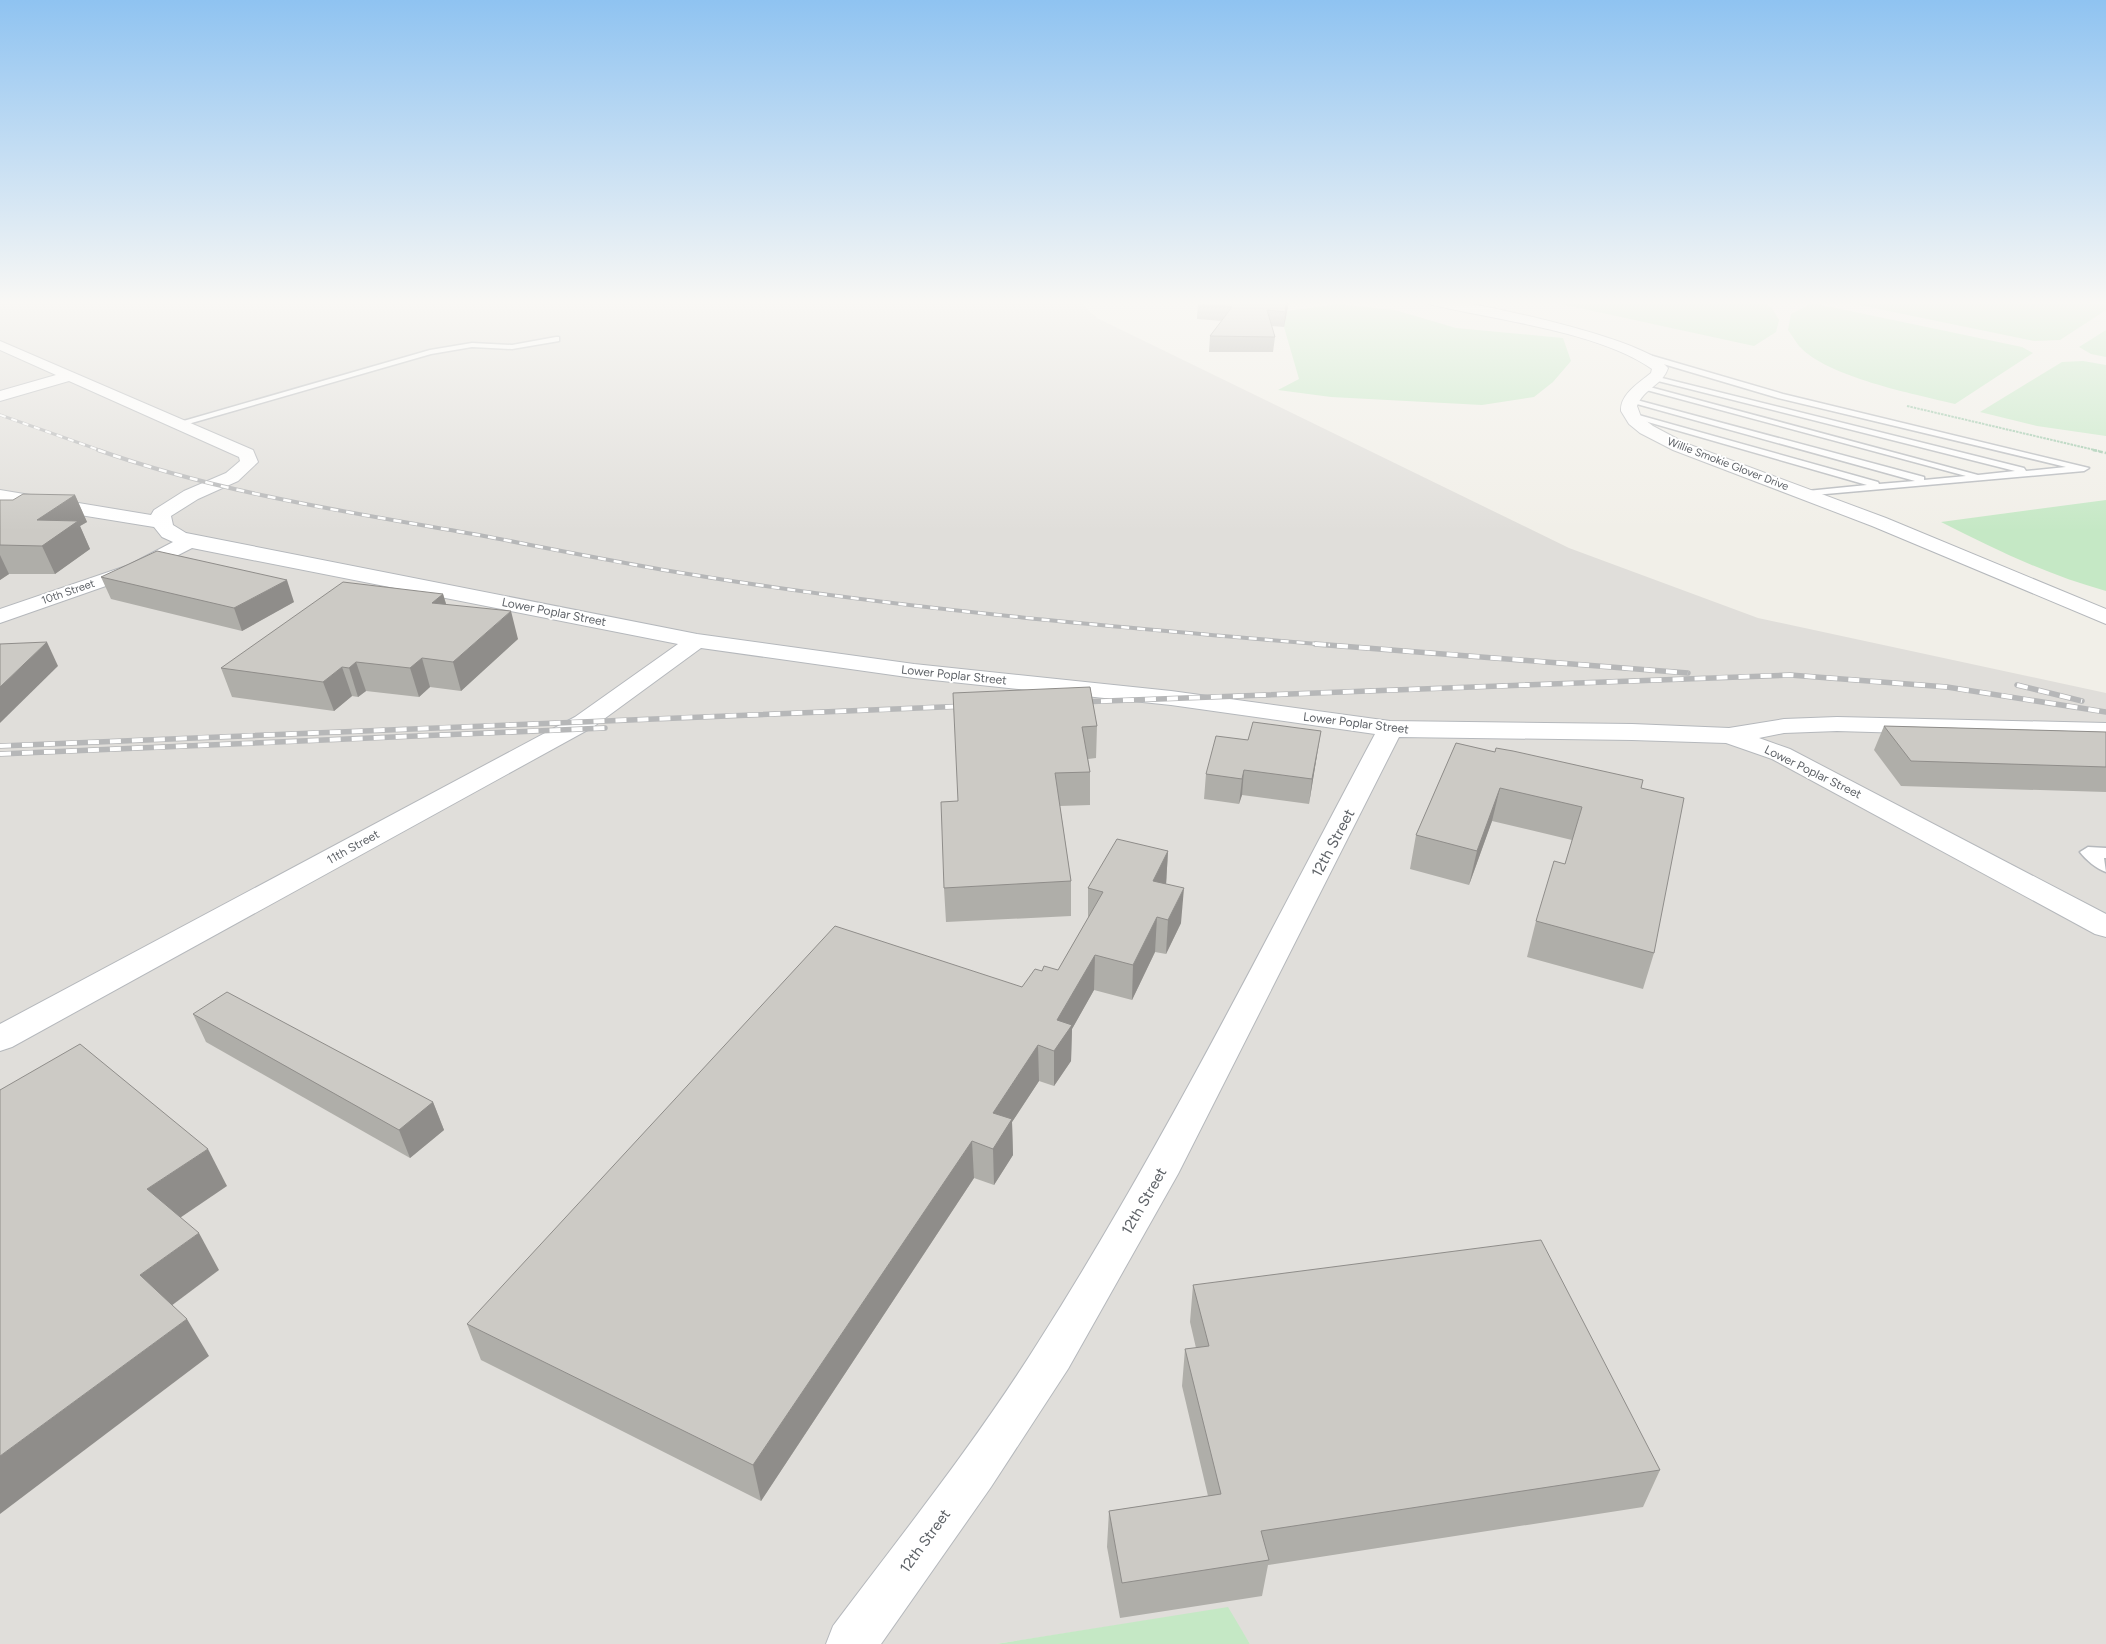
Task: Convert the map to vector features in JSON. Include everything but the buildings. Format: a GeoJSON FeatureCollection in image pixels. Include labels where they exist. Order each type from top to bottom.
{"type":"FeatureCollection","features":[{"type":"Feature","properties":{"kind":"street"},"geometry":{"type":"LineString","coordinates":[[0,396],[64,378]]}},
{"type":"Feature","properties":{"kind":"street"},"geometry":{"type":"LineString","coordinates":[[0,496],[161,522],[161,514],[174,505],[191,495],[232,478],[249,462],[247,454],[74,378]]}},
{"type":"Feature","properties":{"kind":"street"},"geometry":{"type":"LineString","coordinates":[[1631,408],[1655,378]]}},
{"type":"Feature","properties":{"kind":"street","name":"Willie Smokie Glover Drive"},"geometry":{"type":"LineString","coordinates":[[1631,408],[1653,434],[1676,445],[1807,494],[2106,617]]}},
{"type":"Feature","properties":{"kind":"street","name":"Lower Poplar Street"},"geometry":{"type":"LineString","coordinates":[[161,522],[166,531],[189,541],[697,640],[914,671],[1171,698],[1390,729],[1632,732],[1729,736],[1781,754],[2106,927]]}},
{"type":"Feature","properties":{"kind":"street","name":"10th Street"},"geometry":{"type":"LineString","coordinates":[[0,616],[136,568],[189,541]]}},
{"type":"Feature","properties":{"kind":"street","name":"11th Street"},"geometry":{"type":"LineString","coordinates":[[0,1039],[584,722],[697,640]]}},
{"type":"Feature","properties":{"kind":"street"},"geometry":{"type":"LineString","coordinates":[[1729,736],[1784,726],[1837,724],[2106,731]]}},
{"type":"Feature","properties":{"kind":"street","name":"12th Street"},"geometry":{"type":"LineString","coordinates":[[851,1644],[975,1472],[1054,1356],[1160,1174],[1390,729]]}},
{"type":"Feature","properties":{"kind":"lane"},"geometry":{"type":"LineString","coordinates":[[178,424],[340,378]]}},
{"type":"Feature","properties":{"kind":"lane"},"geometry":{"type":"LineString","coordinates":[[1719,378],[1781,396],[2084,468],[1807,494]]}},
{"type":"Feature","properties":{"kind":"lane"},"geometry":{"type":"LineString","coordinates":[[1649,384],[2032,473]]}},
{"type":"Feature","properties":{"kind":"lane"},"geometry":{"type":"LineString","coordinates":[[1649,384],[1982,477]]}},
{"type":"Feature","properties":{"kind":"lane"},"geometry":{"type":"LineString","coordinates":[[1631,408],[1931,482]]}},
{"type":"Feature","properties":{"kind":"lane"},"geometry":{"type":"LineString","coordinates":[[1631,408],[1883,487]]}},
{"type":"Feature","properties":{"kind":"lane"},"geometry":{"type":"LineString","coordinates":[[2106,853],[2088,852],[2106,867]]}},
{"type":"Feature","properties":{"kind":"shaded area"},"geometry":{"type":"Polygon","coordinates":[[[0,378],[1220,378],[1569,548],[1758,618],[2106,693],[2106,1644],[1250,1644],[1227,1608],[996,1644],[0,1644],[0,378]]]}},
{"type":"Feature","properties":{"kind":"green space"},"geometry":{"type":"Polygon","coordinates":[[[1557,378],[1534,397],[1482,405],[1331,397],[1278,390],[1299,379],[1557,378]]]}},
{"type":"Feature","properties":{"kind":"green space"},"geometry":{"type":"Polygon","coordinates":[[[1857,378],[1995,378],[1955,404],[1857,378]]]}},
{"type":"Feature","properties":{"kind":"green space"},"geometry":{"type":"Polygon","coordinates":[[[2036,378],[2106,378],[2106,436],[2037,426],[1980,412],[2036,378]]]}},
{"type":"Feature","properties":{"kind":"green space"},"geometry":{"type":"Polygon","coordinates":[[[2106,500],[2106,591],[2084,585],[2022,561],[1941,522],[2106,500]]]}},
{"type":"Feature","properties":{"kind":"green space"},"geometry":{"type":"Polygon","coordinates":[[[1228,1607],[1250,1644],[996,1644],[1228,1607]]]}},
{"type":"Feature","properties":{"kind":"railway"},"geometry":{"type":"LineString","coordinates":[[0,415],[102,451]]}},
{"type":"Feature","properties":{"kind":"railway"},"geometry":{"type":"LineString","coordinates":[[98,450],[192,479],[289,501],[689,574],[795,590],[947,609],[1100,625],[1330,645]]}},
{"type":"Feature","properties":{"kind":"railway"},"geometry":{"type":"LineString","coordinates":[[1315,644],[1688,673]]}},
{"type":"Feature","properties":{"kind":"railway"},"geometry":{"type":"LineString","coordinates":[[1079,702],[1790,675],[1947,687],[2106,712]]}},
{"type":"Feature","properties":{"kind":"railway"},"geometry":{"type":"LineString","coordinates":[[2017,685],[2082,701]]}},
{"type":"Feature","properties":{"kind":"railway"},"geometry":{"type":"LineString","coordinates":[[0,746],[967,706]]}},
{"type":"Feature","properties":{"kind":"railway"},"geometry":{"type":"LineString","coordinates":[[0,754],[605,728]]}}]}
